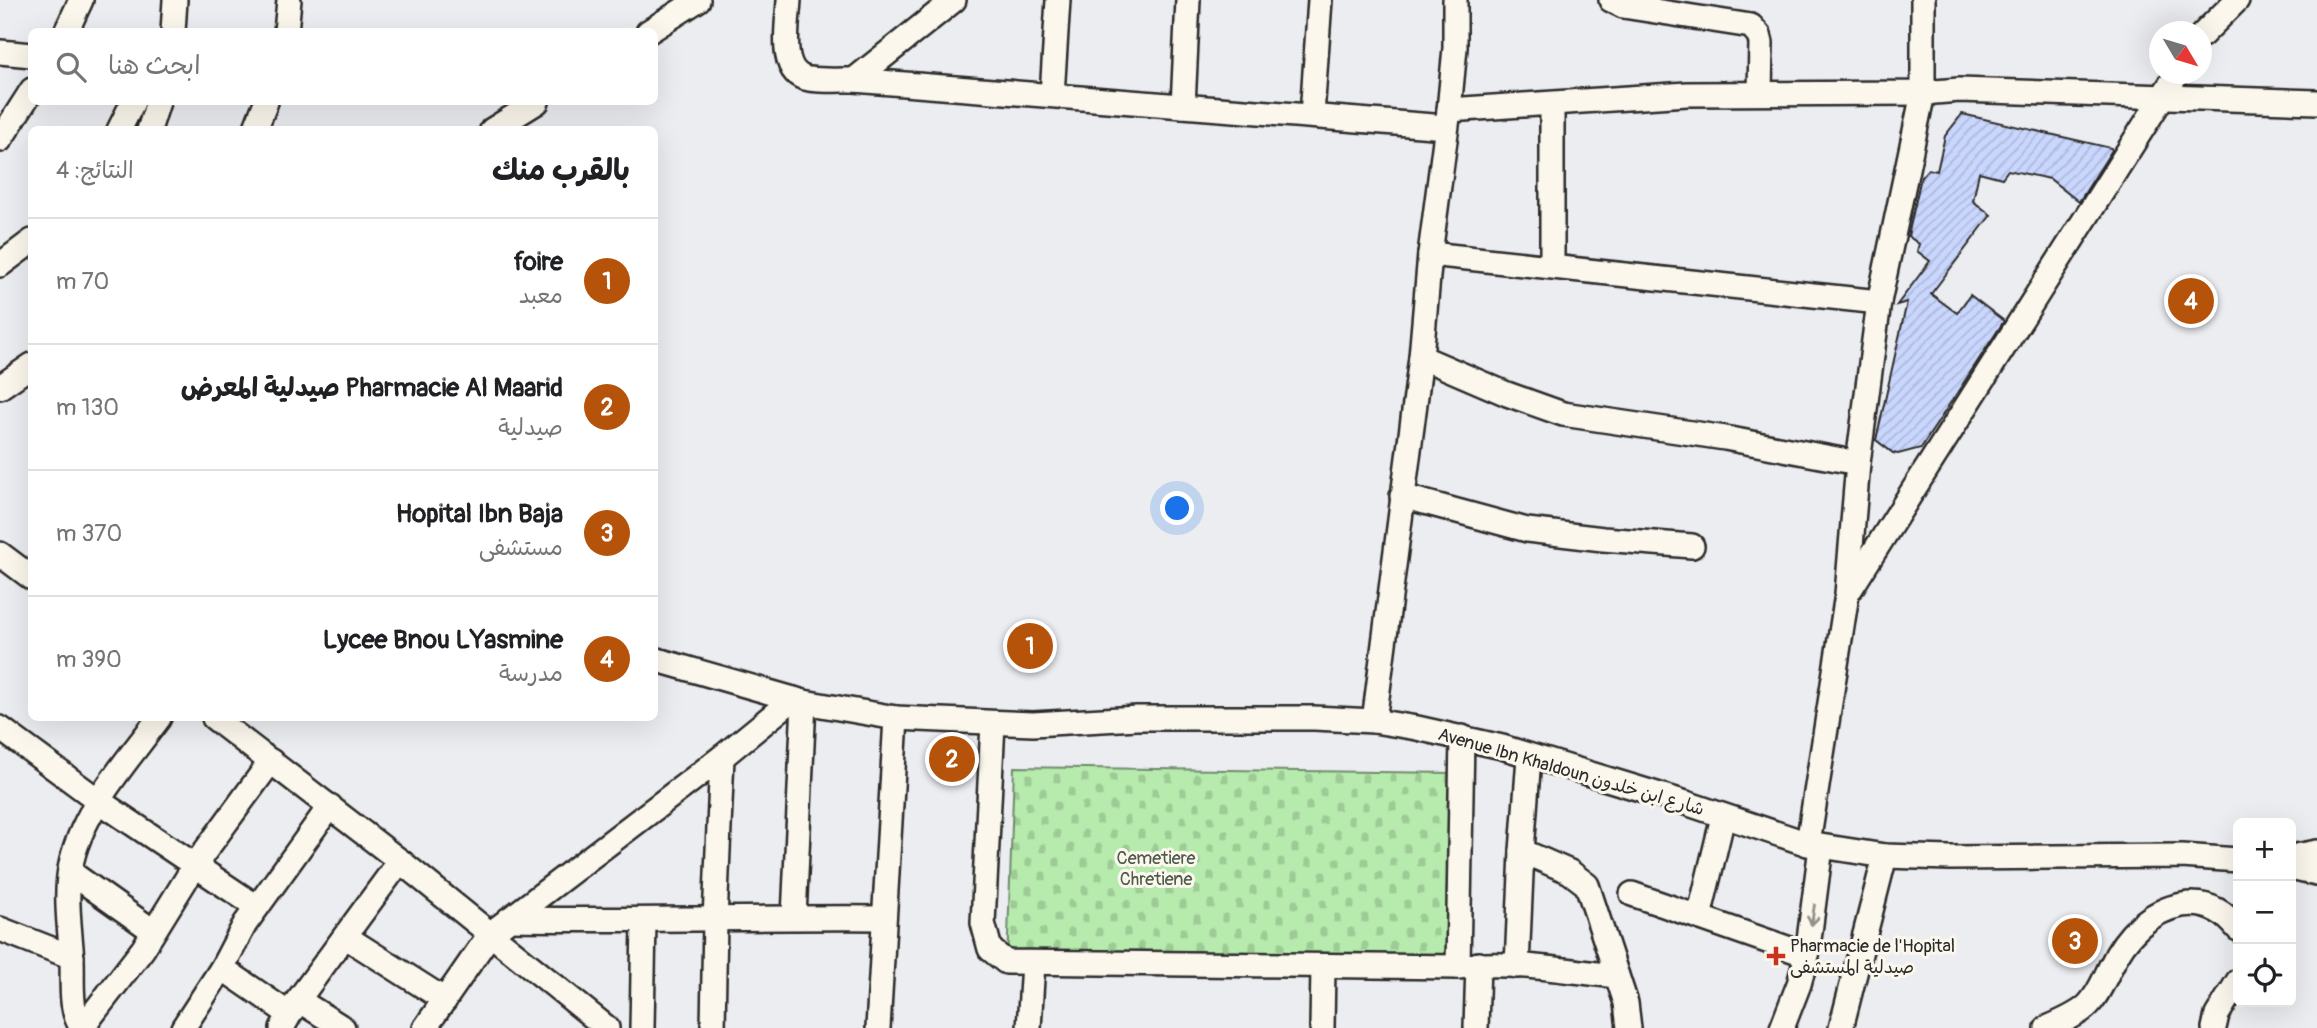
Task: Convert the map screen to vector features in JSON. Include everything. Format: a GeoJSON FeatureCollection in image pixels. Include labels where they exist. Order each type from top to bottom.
{"type":"FeatureCollection","features":[{"type":"Feature","properties":{"kind":"street"},"geometry":{"type":"LineString","coordinates":[[68,28],[81,0]]}},
{"type":"Feature","properties":{"kind":"street"},"geometry":{"type":"LineString","coordinates":[[173,28],[175,0]]}},
{"type":"Feature","properties":{"kind":"street"},"geometry":{"type":"LineString","coordinates":[[286,28],[289,0]]}},
{"type":"Feature","properties":{"kind":"street"},"geometry":{"type":"LineString","coordinates":[[654,28],[698,0]]}},
{"type":"Feature","properties":{"kind":"street"},"geometry":{"type":"LineString","coordinates":[[789,0],[788,54],[794,70],[809,79],[854,80],[1312,115],[1448,119],[1552,104],[1687,94],[1760,92],[1923,93],[1959,90],[2317,102]]}},
{"type":"Feature","properties":{"kind":"street"},"geometry":{"type":"LineString","coordinates":[[854,80],[954,0]]}},
{"type":"Feature","properties":{"kind":"street"},"geometry":{"type":"LineString","coordinates":[[1052,95],[1058,0]]}},
{"type":"Feature","properties":{"kind":"street"},"geometry":{"type":"LineString","coordinates":[[1183,106],[1188,0]]}},
{"type":"Feature","properties":{"kind":"street"},"geometry":{"type":"LineString","coordinates":[[1312,115],[1320,0]]}},
{"type":"Feature","properties":{"kind":"street"},"geometry":{"type":"LineString","coordinates":[[1374,721],[1421,357],[1430,254],[1448,119],[1455,48],[1455,0]]}},
{"type":"Feature","properties":{"kind":"street"},"geometry":{"type":"LineString","coordinates":[[1611,0],[1623,6],[1751,26],[1759,35],[1761,43],[1760,92]]}},
{"type":"Feature","properties":{"kind":"street"},"geometry":{"type":"LineString","coordinates":[[1782,1028],[1807,955],[1814,845],[1847,594],[1858,463],[1879,302],[1923,93],[1923,0]]}},
{"type":"Feature","properties":{"kind":"street"},"geometry":{"type":"LineString","coordinates":[[2204,21],[2207,0]]}},
{"type":"Feature","properties":{"kind":"street"},"geometry":{"type":"LineString","coordinates":[[2212,24],[2237,0]]}},
{"type":"Feature","properties":{"kind":"street"},"geometry":{"type":"LineString","coordinates":[[0,52],[28,55]]}},
{"type":"Feature","properties":{"kind":"street"},"geometry":{"type":"LineString","coordinates":[[1847,594],[2171,84]]}},
{"type":"Feature","properties":{"kind":"street"},"geometry":{"type":"LineString","coordinates":[[0,140],[28,96]]}},
{"type":"Feature","properties":{"kind":"street"},"geometry":{"type":"LineString","coordinates":[[1552,104],[1552,266]]}},
{"type":"Feature","properties":{"kind":"street"},"geometry":{"type":"LineString","coordinates":[[121,126],[132,105]]}},
{"type":"Feature","properties":{"kind":"street"},"geometry":{"type":"LineString","coordinates":[[150,126],[157,105]]}},
{"type":"Feature","properties":{"kind":"street"},"geometry":{"type":"LineString","coordinates":[[257,126],[265,105]]}},
{"type":"Feature","properties":{"kind":"street"},"geometry":{"type":"LineString","coordinates":[[498,126],[532,105]]}},
{"type":"Feature","properties":{"kind":"street"},"geometry":{"type":"LineString","coordinates":[[0,264],[28,245]]}},
{"type":"Feature","properties":{"kind":"street"},"geometry":{"type":"LineString","coordinates":[[1430,254],[1879,302]]}},
{"type":"Feature","properties":{"kind":"street"},"geometry":{"type":"LineString","coordinates":[[1421,357],[1507,394],[1563,414],[1725,438],[1858,463]]}},
{"type":"Feature","properties":{"kind":"street"},"geometry":{"type":"LineString","coordinates":[[0,387],[28,368]]}},
{"type":"Feature","properties":{"kind":"street"},"geometry":{"type":"LineString","coordinates":[[1402,496],[1527,530],[1692,546]]}},
{"type":"Feature","properties":{"kind":"street"},"geometry":{"type":"LineString","coordinates":[[0,554],[28,575]]}},
{"type":"Feature","properties":{"kind":"street","name":"Avenue Ibn Khaldoun شارع ابن خلدون"},"geometry":{"type":"LineString","coordinates":[[658,660],[799,700],[896,718],[993,723],[1137,718],[1374,721],[1462,737],[1686,803],[1814,845],[1885,856],[2182,856],[2233,860]]}},
{"type":"Feature","properties":{"kind":"street"},"geometry":{"type":"LineString","coordinates":[[425,1028],[490,934],[799,700]]}},
{"type":"Feature","properties":{"kind":"street"},"geometry":{"type":"LineString","coordinates":[[794,917],[799,700]]}},
{"type":"Feature","properties":{"kind":"street"},"geometry":{"type":"LineString","coordinates":[[878,1028],[896,718]]}},
{"type":"Feature","properties":{"kind":"street"},"geometry":{"type":"LineString","coordinates":[[157,721],[99,802],[80,836],[70,872],[68,890],[75,1014],[82,1028],[143,949],[195,865],[271,761]]}},
{"type":"Feature","properties":{"kind":"street"},"geometry":{"type":"LineString","coordinates":[[218,721],[400,861],[607,1028]]}},
{"type":"Feature","properties":{"kind":"street"},"geometry":{"type":"LineString","coordinates":[[993,723],[983,923],[990,949],[1006,962],[1323,967],[1517,966],[1616,976]]}},
{"type":"Feature","properties":{"kind":"street"},"geometry":{"type":"LineString","coordinates":[[0,729],[99,802],[257,907]]}},
{"type":"Feature","properties":{"kind":"street"},"geometry":{"type":"LineString","coordinates":[[1462,737],[1468,966],[1476,1028]]}},
{"type":"Feature","properties":{"kind":"street"},"geometry":{"type":"LineString","coordinates":[[713,1028],[722,757]]}},
{"type":"Feature","properties":{"kind":"street"},"geometry":{"type":"LineString","coordinates":[[1517,966],[1529,757]]}},
{"type":"Feature","properties":{"kind":"street"},"geometry":{"type":"LineString","coordinates":[[183,1028],[222,968],[245,924],[330,807]]}},
{"type":"Feature","properties":{"kind":"street"},"geometry":{"type":"LineString","coordinates":[[1699,917],[1723,817]]}},
{"type":"Feature","properties":{"kind":"street"},"geometry":{"type":"LineString","coordinates":[[1522,851],[1570,872],[1587,884],[1626,1003],[1629,1028]]}},
{"type":"Feature","properties":{"kind":"street"},"geometry":{"type":"LineString","coordinates":[[2296,856],[2317,852]]}},
{"type":"Feature","properties":{"kind":"street"},"geometry":{"type":"LineString","coordinates":[[1841,1028],[1885,856]]}},
{"type":"Feature","properties":{"kind":"street"},"geometry":{"type":"LineString","coordinates":[[290,1014],[400,861]]}},
{"type":"Feature","properties":{"kind":"street"},"geometry":{"type":"LineString","coordinates":[[2296,869],[2317,874]]}},
{"type":"Feature","properties":{"kind":"street"},"geometry":{"type":"LineString","coordinates":[[70,872],[153,931]]}},
{"type":"Feature","properties":{"kind":"street"},"geometry":{"type":"LineString","coordinates":[[1632,894],[1807,955]]}},
{"type":"Feature","properties":{"kind":"street"},"geometry":{"type":"LineString","coordinates":[[2047,1028],[2088,1006],[2125,943],[2144,921],[2169,908],[2192,903],[2214,907],[2233,923]]}},
{"type":"Feature","properties":{"kind":"street"},"geometry":{"type":"LineString","coordinates":[[509,919],[645,921],[794,917],[883,918]]}},
{"type":"Feature","properties":{"kind":"street"},"geometry":{"type":"LineString","coordinates":[[642,1028],[645,921]]}},
{"type":"Feature","properties":{"kind":"street"},"geometry":{"type":"LineString","coordinates":[[0,929],[72,957]]}},
{"type":"Feature","properties":{"kind":"street"},"geometry":{"type":"LineString","coordinates":[[346,937],[445,1000]]}},
{"type":"Feature","properties":{"kind":"street"},"geometry":{"type":"LineString","coordinates":[[1029,1028],[1033,963]]}},
{"type":"Feature","properties":{"kind":"street"},"geometry":{"type":"LineString","coordinates":[[1322,1028],[1323,967]]}},
{"type":"Feature","properties":{"kind":"street"},"geometry":{"type":"LineString","coordinates":[[222,968],[290,1014],[344,1028]]}},
{"type":"Feature","properties":{"kind":"street"},"geometry":{"type":"LineString","coordinates":[[2214,1028],[2217,1015],[2233,989]]}},
{"type":"Feature","properties":{"kind":"green space","name":"Cemetiere Chretiene"},"geometry":{"type":"Polygon","coordinates":[[[1014,767],[1453,773],[1452,971],[1007,966],[1014,767]]]}},
{"type":"Feature","properties":{"kind":"building"},"geometry":{"type":"Polygon","coordinates":[[[1962,114],[2112,150],[2079,202],[2050,179],[2008,170],[2002,178],[1979,172],[1973,201],[1991,215],[1931,294],[1957,313],[1970,295],[2004,321],[1921,448],[1898,454],[1876,440],[1907,302],[1897,305],[1930,261],[1917,251],[1919,244],[1908,236],[1921,177],[1928,169],[1937,171],[1945,136],[1962,114]]]}},
{"type":"Feature","properties":{"kind":"place","name":"Lycee Bnou LYasmine"},"geometry":{"type":"Point","coordinates":[2191,301]}},
{"type":"Feature","properties":{"kind":"place","name":"foire"},"geometry":{"type":"Point","coordinates":[1030,646]}},
{"type":"Feature","properties":{"kind":"place","name":"Pharmacie Al Maarid صيدلية المعرض"},"geometry":{"type":"Point","coordinates":[952,759]}},
{"type":"Feature","properties":{"kind":"place","name":"Hopital Ibn Baja"},"geometry":{"type":"Point","coordinates":[2075,941]}},
{"type":"Feature","properties":{"kind":"place","name":"Pharmacie de l'Hopital صيدلية المستشفى"},"geometry":{"type":"Point","coordinates":[1776,956]}}]}
